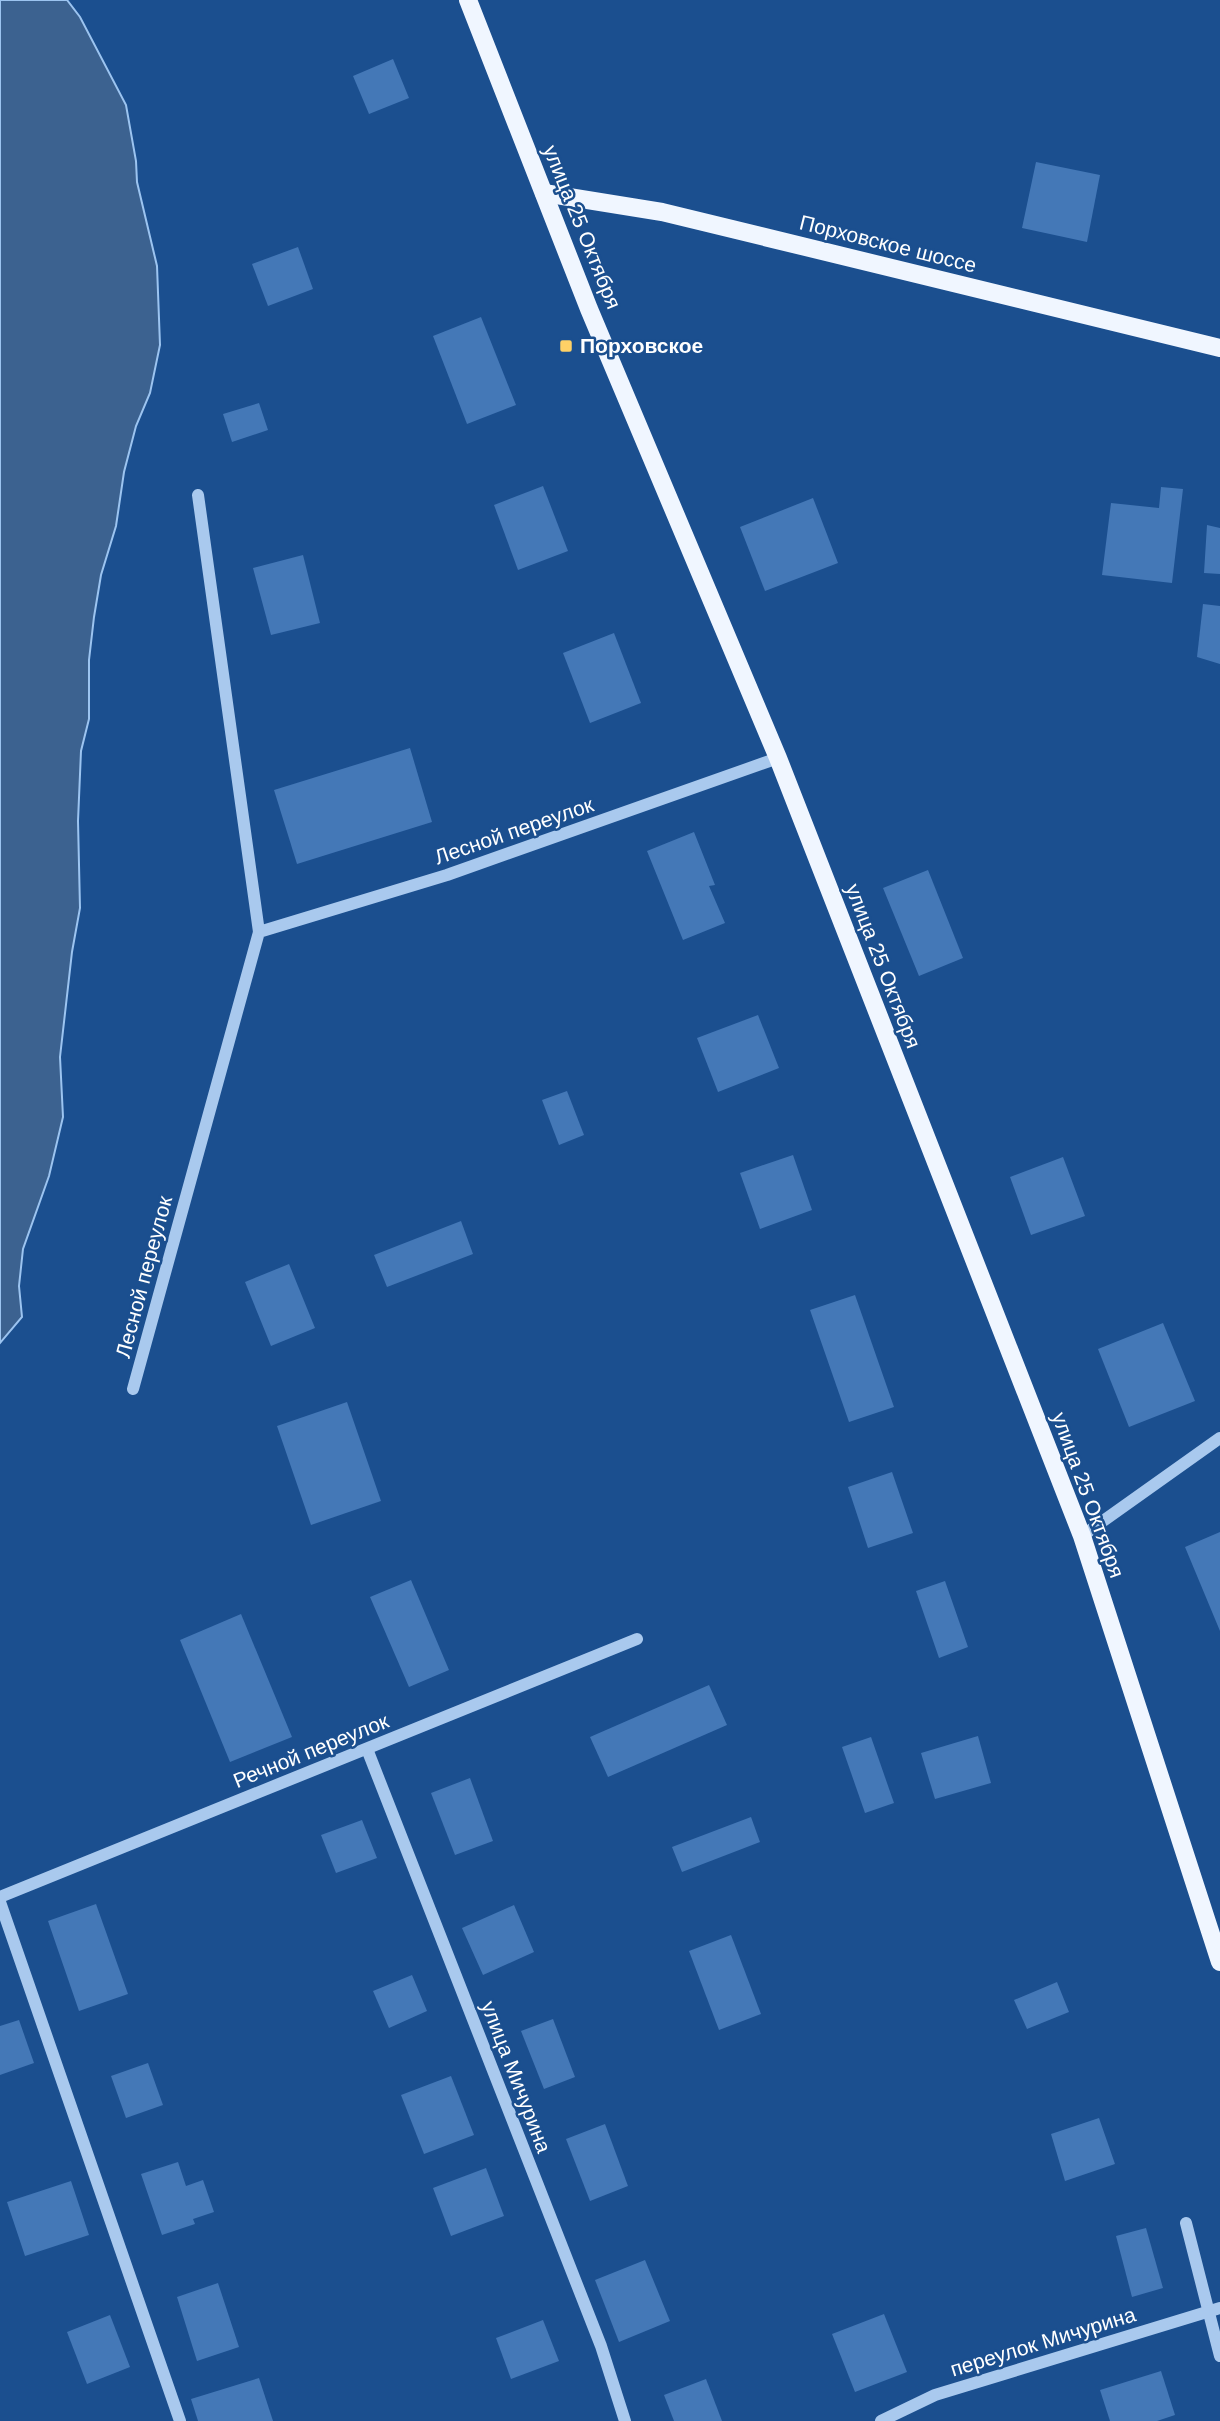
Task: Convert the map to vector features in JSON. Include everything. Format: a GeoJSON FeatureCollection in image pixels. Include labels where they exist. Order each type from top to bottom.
{"type":"FeatureCollection","features":[{"type":"Feature","properties":{"kind":"main road","name":"улица 25 Октября"},"geometry":{"type":"LineString","coordinates":[[468,0],[589,309],[778,758],[1082,1536],[1220,1962]]}},
{"type":"Feature","properties":{"kind":"main road","name":"Порховское шоссе"},"geometry":{"type":"LineString","coordinates":[[544,193],[662,212],[1220,348]]}},
{"type":"Feature","properties":{"kind":"street","name":"Лесной переулок"},"geometry":{"type":"LineString","coordinates":[[134,1389],[259,932],[198,495]]}},
{"type":"Feature","properties":{"kind":"street","name":"Лесной переулок"},"geometry":{"type":"LineString","coordinates":[[259,932],[447,875],[778,758]]}},
{"type":"Feature","properties":{"kind":"street"},"geometry":{"type":"LineString","coordinates":[[1082,1536],[1220,1438]]}},
{"type":"Feature","properties":{"kind":"street","name":"Речной переулок"},"geometry":{"type":"LineString","coordinates":[[0,1900],[636,1639]]}},
{"type":"Feature","properties":{"kind":"street","name":"улица Мичурина"},"geometry":{"type":"LineString","coordinates":[[367,1749],[601,2346],[625,2421]]}},
{"type":"Feature","properties":{"kind":"street"},"geometry":{"type":"LineString","coordinates":[[0,1900],[180,2421]]}},
{"type":"Feature","properties":{"kind":"street"},"geometry":{"type":"LineString","coordinates":[[1186,2223],[1214,2309],[1220,2356]]}},
{"type":"Feature","properties":{"kind":"street","name":"переулок Мичурина"},"geometry":{"type":"LineString","coordinates":[[881,2421],[935,2395],[1214,2309]]}},
{"type":"Feature","properties":{"kind":"water"},"geometry":{"type":"Polygon","coordinates":[[[0,0],[67,0],[80,17],[126,105],[137,182],[157,266],[160,345],[150,393],[136,426],[124,472],[116,526],[101,575],[94,617],[89,660],[89,719],[81,751],[78,821],[80,908],[60,1057],[63,1117],[49,1176],[23,1249],[19,1286],[22,1317],[0,1343],[0,0]]]}},
{"type":"Feature","properties":{"kind":"building"},"geometry":{"type":"Polygon","coordinates":[[[393,59],[409,98],[369,114],[353,76],[393,59]]]}},
{"type":"Feature","properties":{"kind":"building"},"geometry":{"type":"Polygon","coordinates":[[[1036,162],[1100,175],[1087,242],[1022,228],[1036,162]]]}},
{"type":"Feature","properties":{"kind":"building"},"geometry":{"type":"Polygon","coordinates":[[[298,247],[313,289],[268,306],[252,264],[298,247]]]}},
{"type":"Feature","properties":{"kind":"building"},"geometry":{"type":"Polygon","coordinates":[[[481,317],[516,405],[467,424],[433,336],[481,317]]]}},
{"type":"Feature","properties":{"kind":"building"},"geometry":{"type":"Polygon","coordinates":[[[259,403],[268,430],[232,442],[223,414],[259,403]]]}},
{"type":"Feature","properties":{"kind":"building"},"geometry":{"type":"Polygon","coordinates":[[[543,486],[568,551],[518,570],[494,505],[543,486]]]}},
{"type":"Feature","properties":{"kind":"building"},"geometry":{"type":"Polygon","coordinates":[[[1161,487],[1183,489],[1172,583],[1102,575],[1111,503],[1159,508],[1161,487]]]}},
{"type":"Feature","properties":{"kind":"building"},"geometry":{"type":"Polygon","coordinates":[[[813,498],[838,563],[765,591],[740,527],[813,498]]]}},
{"type":"Feature","properties":{"kind":"building"},"geometry":{"type":"Polygon","coordinates":[[[1207,525],[1220,528],[1220,574],[1204,573],[1207,525]]]}},
{"type":"Feature","properties":{"kind":"building"},"geometry":{"type":"Polygon","coordinates":[[[303,555],[320,623],[271,635],[253,568],[303,555]]]}},
{"type":"Feature","properties":{"kind":"building"},"geometry":{"type":"Polygon","coordinates":[[[1203,604],[1220,606],[1220,664],[1197,657],[1203,604]]]}},
{"type":"Feature","properties":{"kind":"building"},"geometry":{"type":"Polygon","coordinates":[[[614,633],[641,703],[590,723],[563,653],[614,633]]]}},
{"type":"Feature","properties":{"kind":"building"},"geometry":{"type":"Polygon","coordinates":[[[410,748],[432,822],[297,864],[274,790],[410,748]]]}},
{"type":"Feature","properties":{"kind":"building"},"geometry":{"type":"Polygon","coordinates":[[[694,832],[715,885],[709,886],[725,923],[683,940],[647,851],[694,832]]]}},
{"type":"Feature","properties":{"kind":"building"},"geometry":{"type":"Polygon","coordinates":[[[928,870],[963,958],[919,976],[883,888],[928,870]]]}},
{"type":"Feature","properties":{"kind":"building"},"geometry":{"type":"Polygon","coordinates":[[[758,1015],[779,1068],[718,1092],[697,1038],[758,1015]]]}},
{"type":"Feature","properties":{"kind":"building"},"geometry":{"type":"Polygon","coordinates":[[[567,1091],[584,1135],[559,1145],[542,1100],[567,1091]]]}},
{"type":"Feature","properties":{"kind":"building"},"geometry":{"type":"Polygon","coordinates":[[[793,1155],[812,1210],[760,1229],[740,1173],[793,1155]]]}},
{"type":"Feature","properties":{"kind":"building"},"geometry":{"type":"Polygon","coordinates":[[[1063,1157],[1085,1216],[1031,1235],[1010,1177],[1063,1157]]]}},
{"type":"Feature","properties":{"kind":"building"},"geometry":{"type":"Polygon","coordinates":[[[461,1221],[473,1254],[387,1287],[374,1255],[461,1221]]]}},
{"type":"Feature","properties":{"kind":"building"},"geometry":{"type":"Polygon","coordinates":[[[289,1264],[315,1328],[271,1346],[245,1282],[289,1264]]]}},
{"type":"Feature","properties":{"kind":"building"},"geometry":{"type":"Polygon","coordinates":[[[855,1295],[894,1407],[849,1422],[810,1310],[855,1295]]]}},
{"type":"Feature","properties":{"kind":"building"},"geometry":{"type":"Polygon","coordinates":[[[1163,1323],[1195,1401],[1129,1427],[1098,1349],[1163,1323]]]}},
{"type":"Feature","properties":{"kind":"building"},"geometry":{"type":"Polygon","coordinates":[[[347,1402],[381,1501],[311,1525],[277,1426],[347,1402]]]}},
{"type":"Feature","properties":{"kind":"building"},"geometry":{"type":"Polygon","coordinates":[[[892,1472],[913,1533],[868,1548],[848,1487],[892,1472]]]}},
{"type":"Feature","properties":{"kind":"building"},"geometry":{"type":"Polygon","coordinates":[[[1220,1532],[1220,1631],[1185,1547],[1220,1532]]]}},
{"type":"Feature","properties":{"kind":"building"},"geometry":{"type":"Polygon","coordinates":[[[411,1580],[449,1670],[409,1687],[370,1597],[411,1580]]]}},
{"type":"Feature","properties":{"kind":"building"},"geometry":{"type":"Polygon","coordinates":[[[945,1581],[968,1647],[939,1658],[916,1591],[945,1581]]]}},
{"type":"Feature","properties":{"kind":"building"},"geometry":{"type":"Polygon","coordinates":[[[241,1614],[292,1737],[230,1762],[180,1640],[241,1614]]]}},
{"type":"Feature","properties":{"kind":"building"},"geometry":{"type":"Polygon","coordinates":[[[709,1685],[727,1725],[608,1777],[590,1737],[709,1685]]]}},
{"type":"Feature","properties":{"kind":"building"},"geometry":{"type":"Polygon","coordinates":[[[978,1736],[991,1783],[935,1799],[921,1753],[978,1736]]]}},
{"type":"Feature","properties":{"kind":"building"},"geometry":{"type":"Polygon","coordinates":[[[871,1737],[894,1803],[865,1813],[842,1747],[871,1737]]]}},
{"type":"Feature","properties":{"kind":"building"},"geometry":{"type":"Polygon","coordinates":[[[470,1778],[493,1841],[455,1855],[431,1793],[470,1778]]]}},
{"type":"Feature","properties":{"kind":"building"},"geometry":{"type":"Polygon","coordinates":[[[751,1817],[760,1842],[682,1872],[672,1847],[751,1817]]]}},
{"type":"Feature","properties":{"kind":"building"},"geometry":{"type":"Polygon","coordinates":[[[362,1820],[377,1858],[336,1873],[321,1835],[362,1820]]]}},
{"type":"Feature","properties":{"kind":"building"},"geometry":{"type":"Polygon","coordinates":[[[96,1904],[128,1994],[79,2011],[48,1921],[96,1904]]]}},
{"type":"Feature","properties":{"kind":"building"},"geometry":{"type":"Polygon","coordinates":[[[514,1905],[534,1952],[483,1975],[462,1928],[514,1905]]]}},
{"type":"Feature","properties":{"kind":"building"},"geometry":{"type":"Polygon","coordinates":[[[731,1935],[761,2014],[719,2030],[689,1951],[731,1935]]]}},
{"type":"Feature","properties":{"kind":"building"},"geometry":{"type":"Polygon","coordinates":[[[412,1975],[427,2011],[389,2028],[373,1991],[412,1975]]]}},
{"type":"Feature","properties":{"kind":"building"},"geometry":{"type":"Polygon","coordinates":[[[1057,1982],[1069,2012],[1027,2029],[1014,2000],[1057,1982]]]}},
{"type":"Feature","properties":{"kind":"building"},"geometry":{"type":"Polygon","coordinates":[[[553,2019],[575,2077],[544,2089],[521,2031],[553,2019]]]}},
{"type":"Feature","properties":{"kind":"building"},"geometry":{"type":"Polygon","coordinates":[[[19,2020],[34,2063],[0,2075],[0,2026],[19,2020]]]}},
{"type":"Feature","properties":{"kind":"building"},"geometry":{"type":"Polygon","coordinates":[[[148,2063],[163,2105],[126,2118],[111,2076],[148,2063]]]}},
{"type":"Feature","properties":{"kind":"building"},"geometry":{"type":"Polygon","coordinates":[[[451,2076],[474,2135],[424,2154],[401,2095],[451,2076]]]}},
{"type":"Feature","properties":{"kind":"building"},"geometry":{"type":"Polygon","coordinates":[[[1099,2118],[1115,2164],[1065,2181],[1051,2134],[1099,2118]]]}},
{"type":"Feature","properties":{"kind":"building"},"geometry":{"type":"Polygon","coordinates":[[[605,2124],[628,2186],[590,2201],[566,2139],[605,2124]]]}},
{"type":"Feature","properties":{"kind":"building"},"geometry":{"type":"Polygon","coordinates":[[[178,2162],[186,2186],[203,2180],[214,2212],[193,2219],[195,2224],[162,2235],[141,2174],[178,2162]]]}},
{"type":"Feature","properties":{"kind":"building"},"geometry":{"type":"Polygon","coordinates":[[[486,2168],[504,2216],[451,2236],[433,2188],[486,2168]]]}},
{"type":"Feature","properties":{"kind":"building"},"geometry":{"type":"Polygon","coordinates":[[[71,2181],[89,2235],[25,2256],[7,2202],[71,2181]]]}},
{"type":"Feature","properties":{"kind":"building"},"geometry":{"type":"Polygon","coordinates":[[[1146,2228],[1163,2288],[1132,2297],[1116,2236],[1146,2228]]]}},
{"type":"Feature","properties":{"kind":"building"},"geometry":{"type":"Polygon","coordinates":[[[645,2260],[670,2321],[619,2342],[595,2280],[645,2260]]]}},
{"type":"Feature","properties":{"kind":"building"},"geometry":{"type":"Polygon","coordinates":[[[218,2283],[239,2347],[197,2361],[177,2297],[218,2283]]]}},
{"type":"Feature","properties":{"kind":"building"},"geometry":{"type":"Polygon","coordinates":[[[884,2314],[907,2372],[855,2392],[832,2334],[884,2314]]]}},
{"type":"Feature","properties":{"kind":"building"},"geometry":{"type":"Polygon","coordinates":[[[110,2315],[130,2367],[87,2384],[67,2332],[110,2315]]]}},
{"type":"Feature","properties":{"kind":"building"},"geometry":{"type":"Polygon","coordinates":[[[543,2320],[559,2361],[511,2379],[496,2338],[543,2320]]]}},
{"type":"Feature","properties":{"kind":"building"},"geometry":{"type":"Polygon","coordinates":[[[1161,2371],[1175,2415],[1157,2421],[1110,2421],[1100,2390],[1161,2371]]]}},
{"type":"Feature","properties":{"kind":"building"},"geometry":{"type":"Polygon","coordinates":[[[259,2378],[273,2421],[198,2421],[191,2399],[259,2378]]]}},
{"type":"Feature","properties":{"kind":"building"},"geometry":{"type":"Polygon","coordinates":[[[706,2379],[722,2421],[674,2421],[664,2395],[706,2379]]]}},
{"type":"Feature","properties":{"kind":"place","name":"Порховское"},"geometry":{"type":"Point","coordinates":[566,346]}}]}
